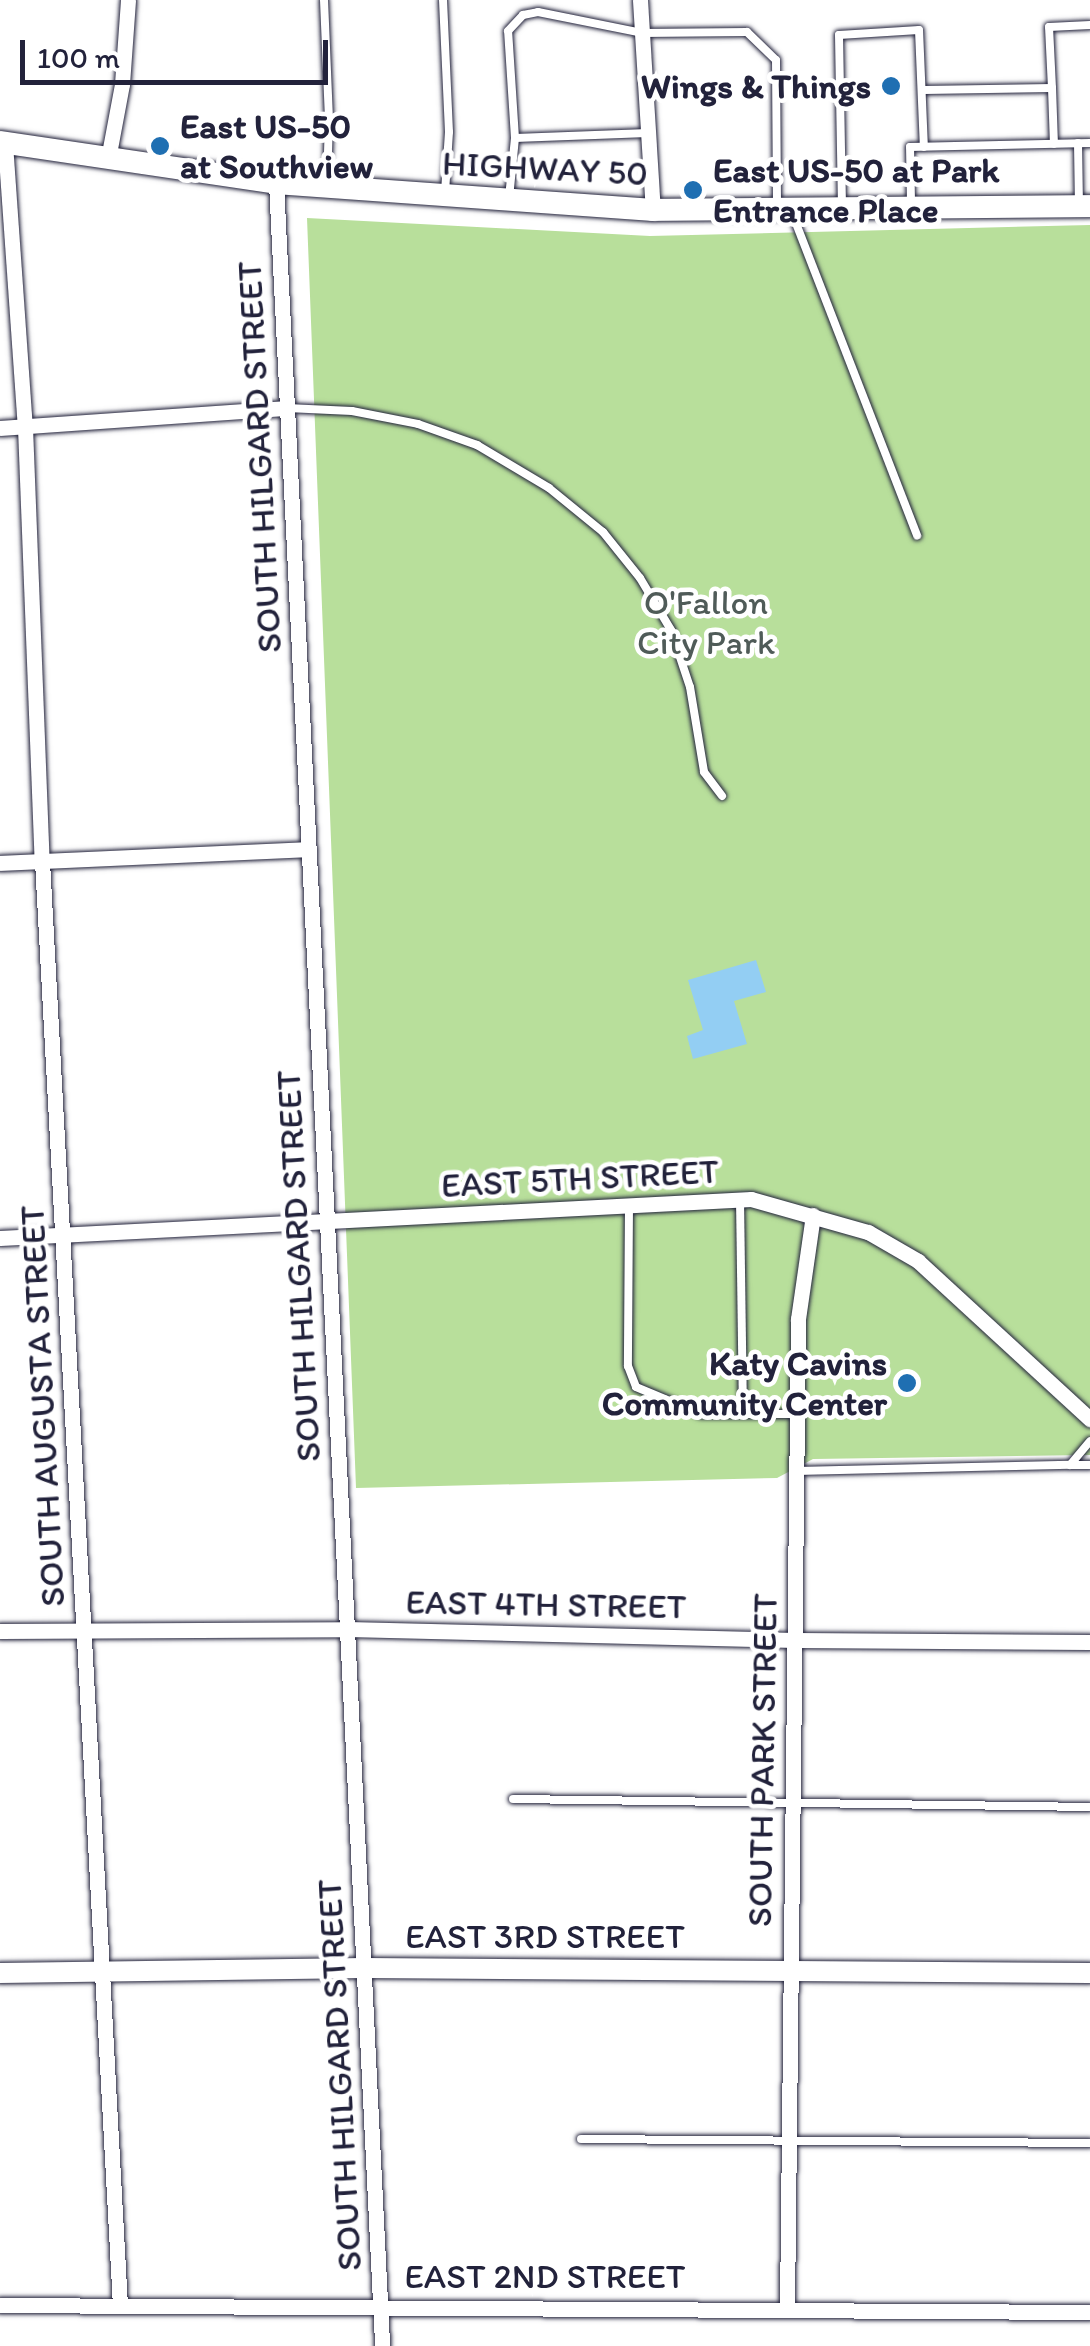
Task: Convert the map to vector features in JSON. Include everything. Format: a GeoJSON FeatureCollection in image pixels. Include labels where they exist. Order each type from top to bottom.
{"type":"FeatureCollection","features":[{"type":"Feature","properties":{"kind":"main road","name":"HIGHWAY 50"},"geometry":{"type":"LineString","coordinates":[[3,143],[276,183],[445,198],[653,210],[1085,206]]}},
{"type":"Feature","properties":{"kind":"street"},"geometry":{"type":"LineString","coordinates":[[108,159],[122,84],[128,0]]}},
{"type":"Feature","properties":{"kind":"street"},"geometry":{"type":"LineString","coordinates":[[640,0],[653,210]]}},
{"type":"Feature","properties":{"kind":"street","name":"SOUTH AUGUSTA STREET"},"geometry":{"type":"LineString","coordinates":[[3,143],[25,427],[42,861],[120,2305]]}},
{"type":"Feature","properties":{"kind":"street","name":"SOUTH HILGARD STREET"},"geometry":{"type":"LineString","coordinates":[[276,183],[382,2346]]}},
{"type":"Feature","properties":{"kind":"street"},"geometry":{"type":"LineString","coordinates":[[0,428],[287,408]]}},
{"type":"Feature","properties":{"kind":"street"},"geometry":{"type":"LineString","coordinates":[[0,863],[308,849]]}},
{"type":"Feature","properties":{"kind":"street","name":"EAST 5TH STREET"},"geometry":{"type":"LineString","coordinates":[[0,1238],[740,1200],[813,1215],[868,1232],[918,1260],[1090,1419]]}},
{"type":"Feature","properties":{"kind":"street","name":"SOUTH PARK STREET"},"geometry":{"type":"LineString","coordinates":[[787,2308],[798,1319],[813,1215]]}},
{"type":"Feature","properties":{"kind":"street","name":"EAST 4TH STREET"},"geometry":{"type":"LineString","coordinates":[[0,1631],[84,1627],[347,1629],[795,1640],[1090,1642]]}},
{"type":"Feature","properties":{"kind":"street","name":"EAST 3RD STREET"},"geometry":{"type":"LineString","coordinates":[[0,1973],[364,1968],[1090,1973]]}},
{"type":"Feature","properties":{"kind":"street","name":"EAST 2ND STREET"},"geometry":{"type":"LineString","coordinates":[[0,2306],[1090,2312]]}},
{"type":"Feature","properties":{"kind":"lane"},"geometry":{"type":"LineString","coordinates":[[324,0],[329,119],[326,188]]}},
{"type":"Feature","properties":{"kind":"lane"},"geometry":{"type":"LineString","coordinates":[[443,0],[450,132],[445,198]]}},
{"type":"Feature","properties":{"kind":"lane"},"geometry":{"type":"LineString","coordinates":[[509,201],[515,138],[508,54],[512,22],[538,12],[642,33],[748,32],[776,60],[784,209],[917,536]]}},
{"type":"Feature","properties":{"kind":"lane"},"geometry":{"type":"LineString","coordinates":[[1054,144],[1050,27],[1090,26]]}},
{"type":"Feature","properties":{"kind":"lane"},"geometry":{"type":"LineString","coordinates":[[842,208],[838,35],[919,30],[924,147]]}},
{"type":"Feature","properties":{"kind":"lane"},"geometry":{"type":"LineString","coordinates":[[924,90],[1052,88]]}},
{"type":"Feature","properties":{"kind":"lane"},"geometry":{"type":"LineString","coordinates":[[515,138],[648,134]]}},
{"type":"Feature","properties":{"kind":"lane"},"geometry":{"type":"LineString","coordinates":[[1078,143],[1085,206]]}},
{"type":"Feature","properties":{"kind":"lane"},"geometry":{"type":"LineString","coordinates":[[911,208],[910,147],[1090,143]]}},
{"type":"Feature","properties":{"kind":"lane"},"geometry":{"type":"LineString","coordinates":[[287,408],[352,411],[418,424],[478,445],[550,488],[603,532],[640,578],[671,630],[690,687],[704,772],[722,796]]}},
{"type":"Feature","properties":{"kind":"lane"},"geometry":{"type":"LineString","coordinates":[[740,1200],[743,1414]]}},
{"type":"Feature","properties":{"kind":"lane"},"geometry":{"type":"LineString","coordinates":[[629,1205],[631,1378],[636,1387],[701,1414],[797,1414]]}},
{"type":"Feature","properties":{"kind":"lane"},"geometry":{"type":"LineString","coordinates":[[1070,1465],[1090,1440]]}},
{"type":"Feature","properties":{"kind":"lane"},"geometry":{"type":"LineString","coordinates":[[796,1472],[1090,1465]]}},
{"type":"Feature","properties":{"kind":"lane"},"geometry":{"type":"LineString","coordinates":[[514,1799],[1090,1807]]}},
{"type":"Feature","properties":{"kind":"lane"},"geometry":{"type":"LineString","coordinates":[[581,2139],[1090,2143]]}},
{"type":"Feature","properties":{"kind":"green space","name":"O'Fallon City Park"},"geometry":{"type":"Polygon","coordinates":[[[307,218],[650,236],[1090,225],[1090,1455],[813,1459],[777,1478],[356,1488],[307,218]]]}},
{"type":"Feature","properties":{"kind":"water"},"geometry":{"type":"Polygon","coordinates":[[[756,960],[766,992],[734,1001],[747,1044],[693,1059],[687,1036],[703,1030],[688,980],[756,960]]]}},
{"type":"Feature","properties":{"kind":"place","name":"Wings & Things"},"geometry":{"type":"Point","coordinates":[891,86]}},
{"type":"Feature","properties":{"kind":"place","name":"East US-50 at Southview"},"geometry":{"type":"Point","coordinates":[160,146]}},
{"type":"Feature","properties":{"kind":"place","name":"East US-50 at Park Entrance Place"},"geometry":{"type":"Point","coordinates":[693,190]}},
{"type":"Feature","properties":{"kind":"place","name":"Katy Cavins Community Center"},"geometry":{"type":"Point","coordinates":[907,1383]}}]}
